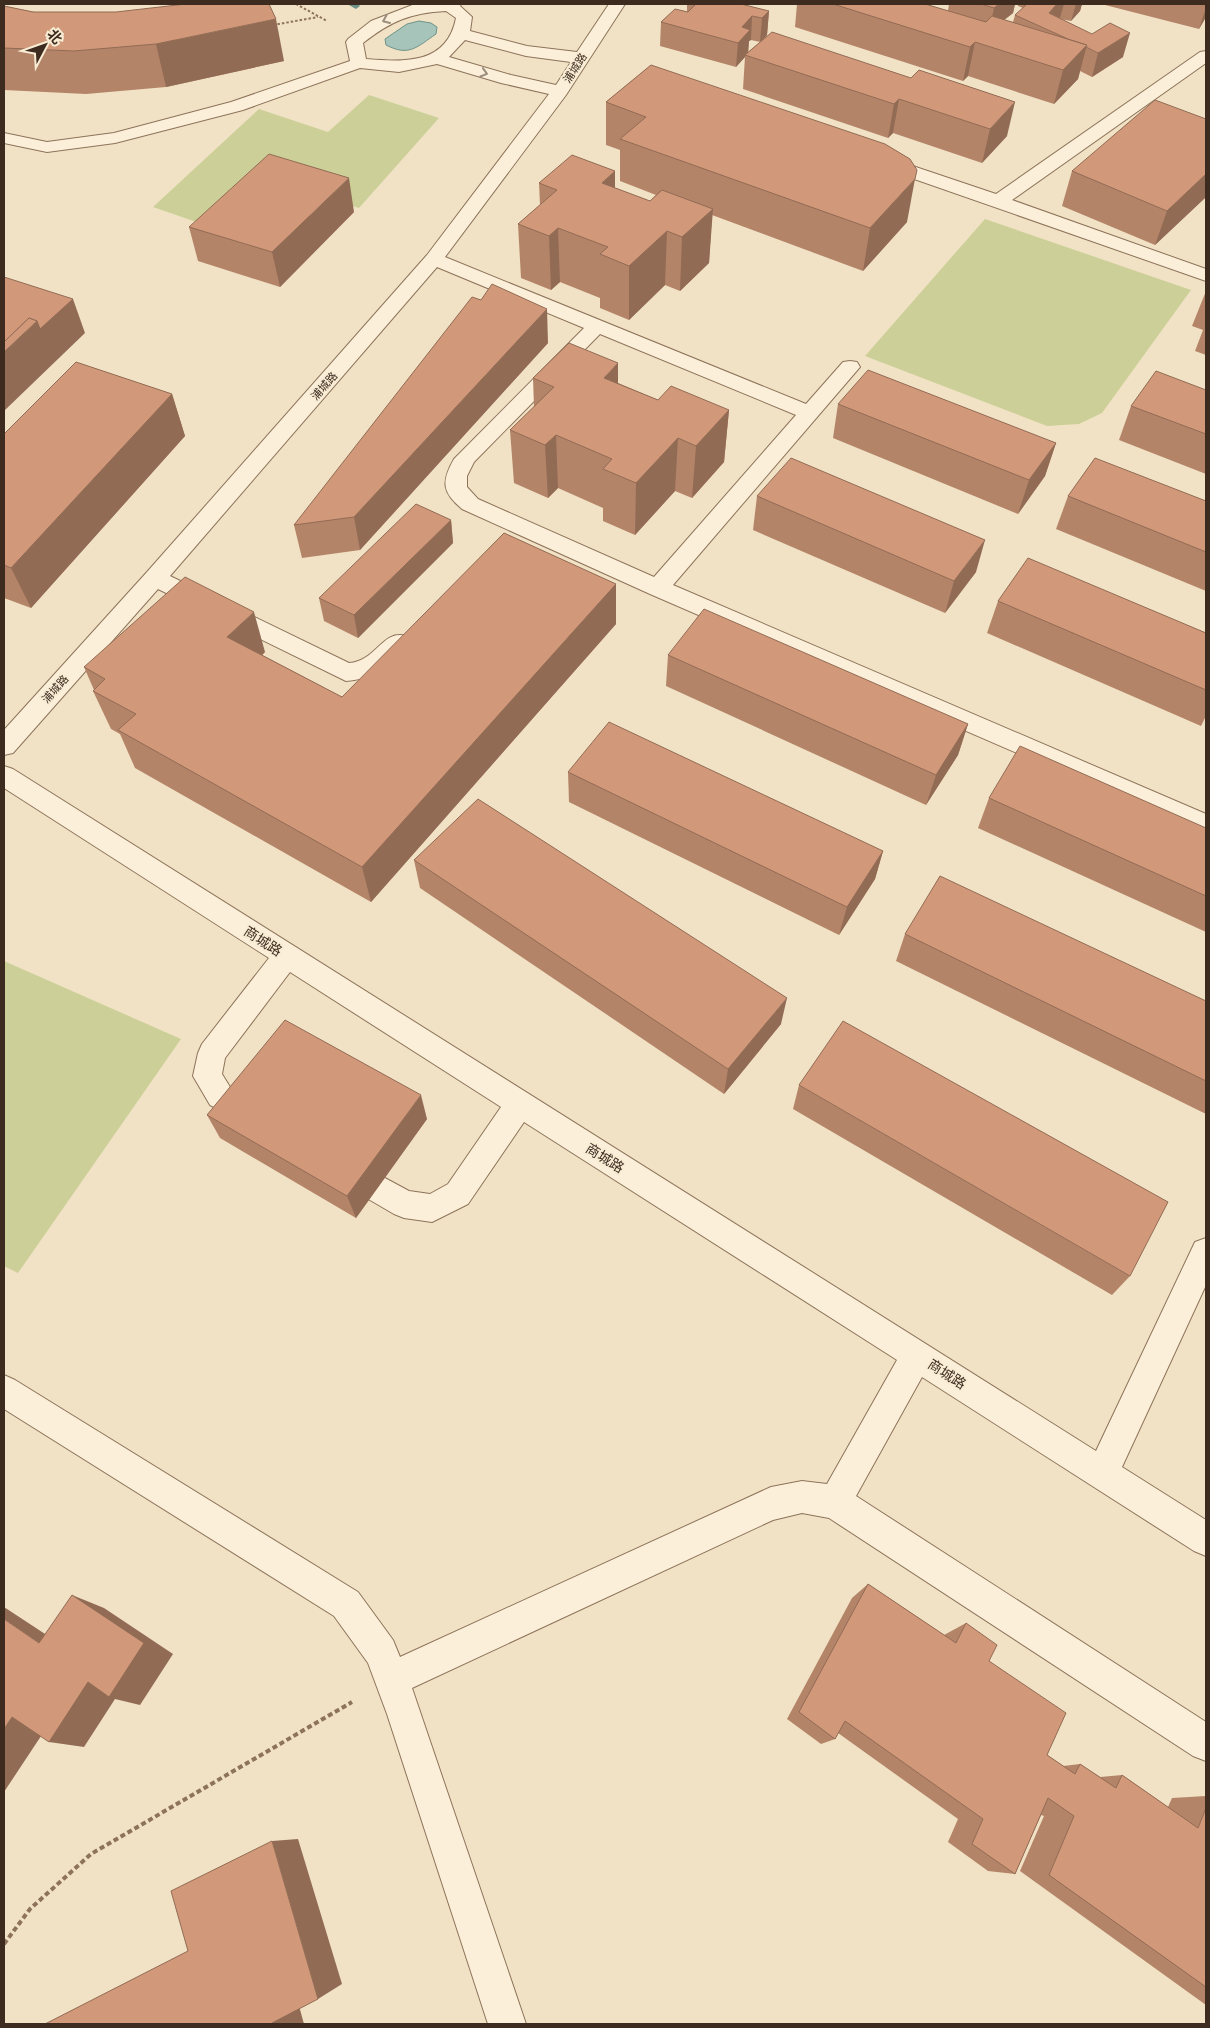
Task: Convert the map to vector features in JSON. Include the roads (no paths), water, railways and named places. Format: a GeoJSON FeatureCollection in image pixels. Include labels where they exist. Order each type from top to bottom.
{"type":"FeatureCollection","features":[{"type":"Feature","properties":{"kind":"street","name":"浦城路"},"geometry":{"type":"LineString","coordinates":[[4,746],[155,578],[434,259],[560,91],[617,4]]}},
{"type":"Feature","properties":{"kind":"street"},"geometry":{"type":"LineString","coordinates":[[359,63],[354,42],[376,24],[417,8],[452,5],[464,17],[461,34],[438,59]]}},
{"type":"Feature","properties":{"kind":"street"},"geometry":{"type":"LineString","coordinates":[[461,34],[526,51],[582,58]]}},
{"type":"Feature","properties":{"kind":"street"},"geometry":{"type":"LineString","coordinates":[[998,201],[1206,56]]}},
{"type":"Feature","properties":{"kind":"street"},"geometry":{"type":"LineString","coordinates":[[4,138],[47,147],[115,138],[237,106],[359,63],[399,68],[438,59],[506,79],[560,91]]}},
{"type":"Feature","properties":{"kind":"street"},"geometry":{"type":"LineString","coordinates":[[868,157],[1206,275]]}},
{"type":"Feature","properties":{"kind":"street"},"geometry":{"type":"LineString","coordinates":[[434,259],[810,413]]}},
{"type":"Feature","properties":{"kind":"street"},"geometry":{"type":"LineString","coordinates":[[597,326],[467,457],[458,469],[454,483],[458,495],[470,504],[658,588],[1206,826]]}},
{"type":"Feature","properties":{"kind":"street"},"geometry":{"type":"LineString","coordinates":[[658,588],[850,367]]}},
{"type":"Feature","properties":{"kind":"street"},"geometry":{"type":"LineString","coordinates":[[155,578],[346,672],[358,672],[369,669],[379,662],[413,627]]}},
{"type":"Feature","properties":{"kind":"street","name":"商城路"},"geometry":{"type":"LineString","coordinates":[[4,776],[1206,1539]]}},
{"type":"Feature","properties":{"kind":"street"},"geometry":{"type":"LineString","coordinates":[[278,1130],[220,1096],[207,1076],[212,1053],[286,956]]}},
{"type":"Feature","properties":{"kind":"street"},"geometry":{"type":"LineString","coordinates":[[320,1154],[404,1204],[432,1208],[458,1194],[520,1104]]}},
{"type":"Feature","properties":{"kind":"street"},"geometry":{"type":"LineString","coordinates":[[1102,1474],[1206,1252]]}},
{"type":"Feature","properties":{"kind":"street"},"geometry":{"type":"LineString","coordinates":[[835,1502],[917,1355]]}},
{"type":"Feature","properties":{"kind":"street"},"geometry":{"type":"LineString","coordinates":[[4,1392],[346,1604],[381,1652],[392,1679],[507,2024]]}},
{"type":"Feature","properties":{"kind":"street"},"geometry":{"type":"LineString","coordinates":[[392,1679],[771,1504],[802,1497],[835,1502],[1206,1744]]}},
{"type":"Feature","properties":{"kind":"water"},"geometry":{"type":"Polygon","coordinates":[[[419,21],[431,23],[437,27],[436,34],[412,49],[394,49],[386,45],[385,39],[407,24],[419,21]]]}},
{"type":"Feature","properties":{"kind":"waterway"},"geometry":{"type":"LineString","coordinates":[[351,4],[356,6]]}}]}
